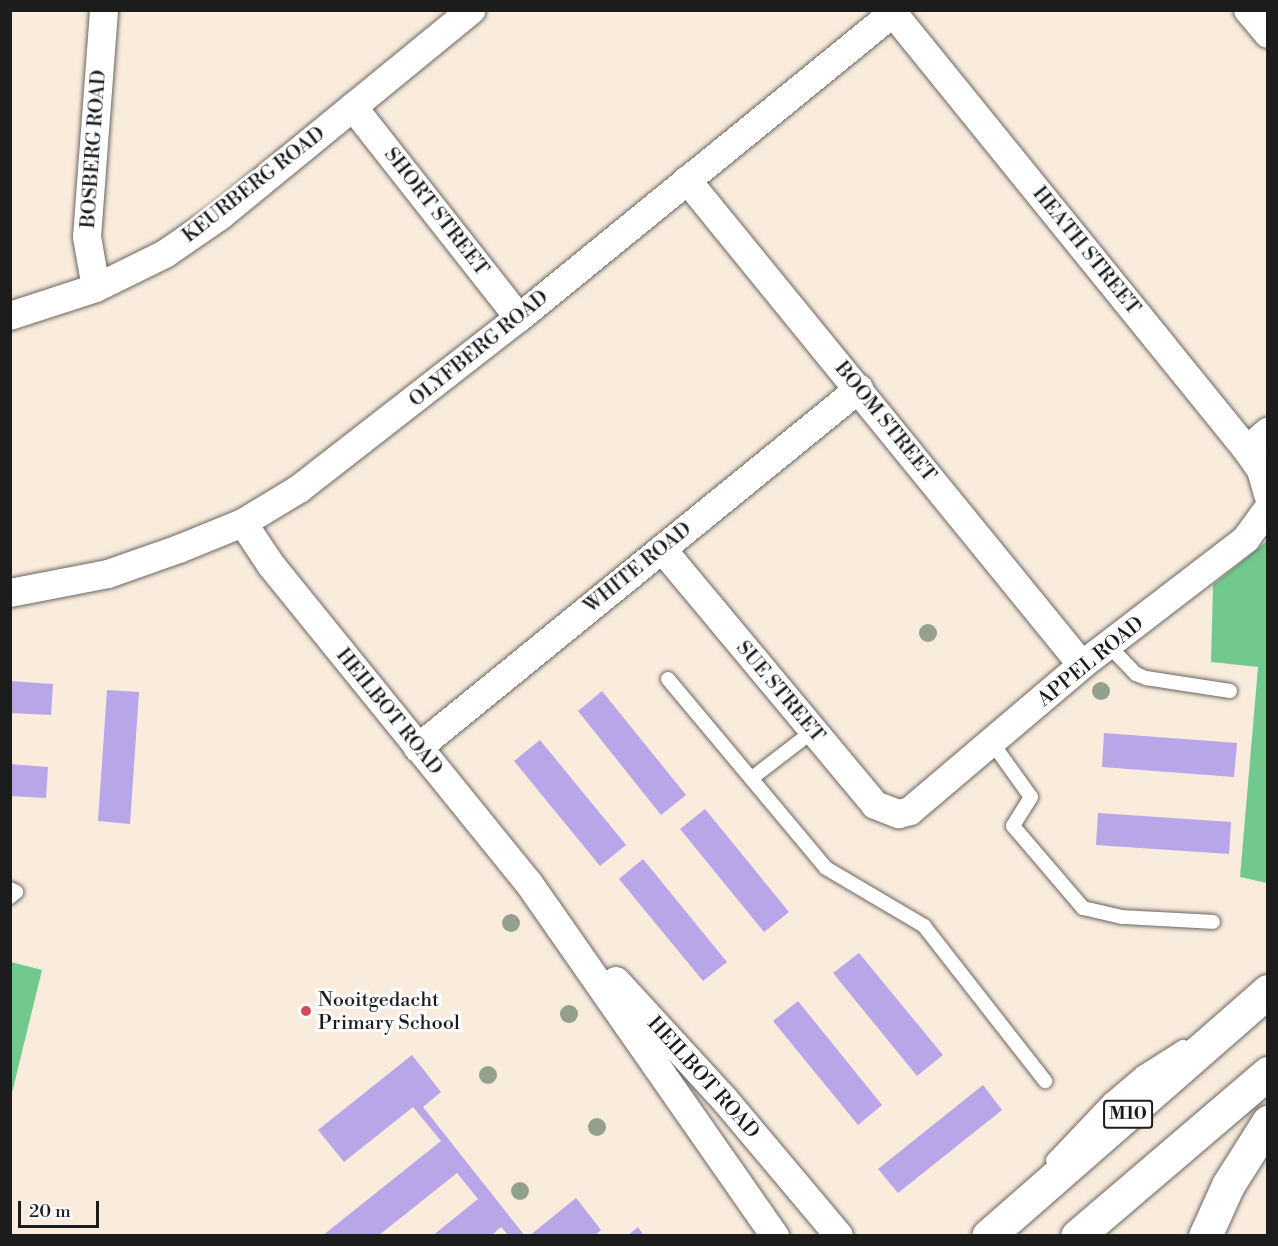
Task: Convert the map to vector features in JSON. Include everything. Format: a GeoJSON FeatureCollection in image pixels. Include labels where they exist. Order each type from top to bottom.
{"type":"FeatureCollection","features":[{"type":"Feature","properties":{"kind":"main road","name":"M10"},"geometry":{"type":"LineString","coordinates":[[997,1228],[1268,991]]}},
{"type":"Feature","properties":{"kind":"main road"},"geometry":{"type":"LineString","coordinates":[[1077,1236],[1268,1073]]}},
{"type":"Feature","properties":{"kind":"main road"},"geometry":{"type":"LineString","coordinates":[[1205,1236],[1228,1185],[1268,1122]]}},
{"type":"Feature","properties":{"kind":"street","name":"BOSBERG ROAD"},"geometry":{"type":"LineString","coordinates":[[96,288],[87,237],[105,10]]}},
{"type":"Feature","properties":{"kind":"street","name":"KEURBERG ROAD"},"geometry":{"type":"LineString","coordinates":[[10,316],[96,288],[165,254],[220,216],[472,10]]}},
{"type":"Feature","properties":{"kind":"street"},"geometry":{"type":"LineString","coordinates":[[1248,10],[1268,34]]}},
{"type":"Feature","properties":{"kind":"street","name":"OLYFBERG ROAD"},"geometry":{"type":"LineString","coordinates":[[10,593],[108,574],[243,524],[308,483],[519,318],[895,12]]}},
{"type":"Feature","properties":{"kind":"street","name":"HEATH STREET"},"geometry":{"type":"LineString","coordinates":[[895,12],[1257,441],[1261,470],[1268,495]]}},
{"type":"Feature","properties":{"kind":"street","name":"SHORT STREET"},"geometry":{"type":"LineString","coordinates":[[353,106],[519,318]]}},
{"type":"Feature","properties":{"kind":"street","name":"BOOM STREET"},"geometry":{"type":"LineString","coordinates":[[687,180],[1082,665]]}},
{"type":"Feature","properties":{"kind":"street","name":"WHITE ROAD"},"geometry":{"type":"LineString","coordinates":[[418,748],[859,389]]}},
{"type":"Feature","properties":{"kind":"street","name":"APPEL ROAD"},"geometry":{"type":"LineString","coordinates":[[910,811],[993,744],[1082,665],[1246,539],[1268,509]]}},
{"type":"Feature","properties":{"kind":"street","name":"HEILBOT ROAD"},"geometry":{"type":"LineString","coordinates":[[243,524],[539,898],[725,1100],[839,1236]]}},
{"type":"Feature","properties":{"kind":"street","name":"SUE STREET"},"geometry":{"type":"LineString","coordinates":[[662,549],[874,805],[888,812],[910,811]]}},
{"type":"Feature","properties":{"kind":"street","name":"HEILBOT ROAD"},"geometry":{"type":"LineString","coordinates":[[539,898],[775,1236]]}},
{"type":"Feature","properties":{"kind":"lane"},"geometry":{"type":"LineString","coordinates":[[1109,646],[1136,674],[1146,678],[1230,691]]}},
{"type":"Feature","properties":{"kind":"lane"},"geometry":{"type":"LineString","coordinates":[[668,679],[825,868],[924,926],[1045,1081]]}},
{"type":"Feature","properties":{"kind":"lane"},"geometry":{"type":"LineString","coordinates":[[752,778],[813,731]]}},
{"type":"Feature","properties":{"kind":"lane"},"geometry":{"type":"LineString","coordinates":[[993,744],[1032,797],[1013,826],[1083,908],[1122,917],[1213,922]]}},
{"type":"Feature","properties":{"kind":"green space"},"geometry":{"type":"Polygon","coordinates":[[[1267,541],[1267,883],[1240,877],[1258,667],[1211,662],[1213,585],[1267,541]]]}},
{"type":"Feature","properties":{"kind":"green space"},"geometry":{"type":"Polygon","coordinates":[[[10,962],[42,970],[11,1097],[10,962]]]}},
{"type":"Feature","properties":{"kind":"building"},"geometry":{"type":"Polygon","coordinates":[[[10,681],[53,684],[51,715],[10,713],[10,681]]]}},
{"type":"Feature","properties":{"kind":"building"},"geometry":{"type":"Polygon","coordinates":[[[107,690],[139,692],[130,824],[98,821],[107,690]]]}},
{"type":"Feature","properties":{"kind":"building"},"geometry":{"type":"Polygon","coordinates":[[[602,691],[686,795],[661,815],[578,711],[602,691]]]}},
{"type":"Feature","properties":{"kind":"building"},"geometry":{"type":"Polygon","coordinates":[[[1104,733],[1237,743],[1234,777],[1102,767],[1104,733]]]}},
{"type":"Feature","properties":{"kind":"building"},"geometry":{"type":"Polygon","coordinates":[[[540,740],[626,845],[600,866],[514,761],[540,740]]]}},
{"type":"Feature","properties":{"kind":"building"},"geometry":{"type":"Polygon","coordinates":[[[10,764],[48,767],[46,798],[10,796],[10,764]]]}},
{"type":"Feature","properties":{"kind":"building"},"geometry":{"type":"Polygon","coordinates":[[[705,809],[789,912],[764,932],[680,829],[705,809]]]}},
{"type":"Feature","properties":{"kind":"building"},"geometry":{"type":"Polygon","coordinates":[[[1098,813],[1231,822],[1229,854],[1096,845],[1098,813]]]}},
{"type":"Feature","properties":{"kind":"building"},"geometry":{"type":"Polygon","coordinates":[[[643,859],[727,962],[703,981],[619,879],[643,859]]]}},
{"type":"Feature","properties":{"kind":"building"},"geometry":{"type":"Polygon","coordinates":[[[859,953],[943,1055],[917,1076],[833,973],[859,953]]]}},
{"type":"Feature","properties":{"kind":"building"},"geometry":{"type":"Polygon","coordinates":[[[798,1001],[882,1105],[858,1125],[773,1021],[798,1001]]]}},
{"type":"Feature","properties":{"kind":"building"},"geometry":{"type":"Polygon","coordinates":[[[412,1055],[441,1092],[423,1107],[525,1236],[509,1236],[501,1227],[491,1236],[432,1236],[478,1199],[457,1173],[378,1236],[322,1236],[441,1141],[413,1107],[344,1162],[318,1130],[412,1055]]]}},
{"type":"Feature","properties":{"kind":"building"},"geometry":{"type":"Polygon","coordinates":[[[983,1085],[1002,1110],[898,1193],[878,1169],[983,1085]]]}},
{"type":"Feature","properties":{"kind":"building"},"geometry":{"type":"Polygon","coordinates":[[[576,1198],[601,1230],[594,1236],[529,1236],[576,1198]]]}},
{"type":"Feature","properties":{"kind":"building"},"geometry":{"type":"Polygon","coordinates":[[[638,1227],[644,1236],[627,1236],[638,1227]]]}},
{"type":"Feature","properties":{"kind":"place","name":"Nooitgedacht Primary School"},"geometry":{"type":"Point","coordinates":[306,1011]}}]}
